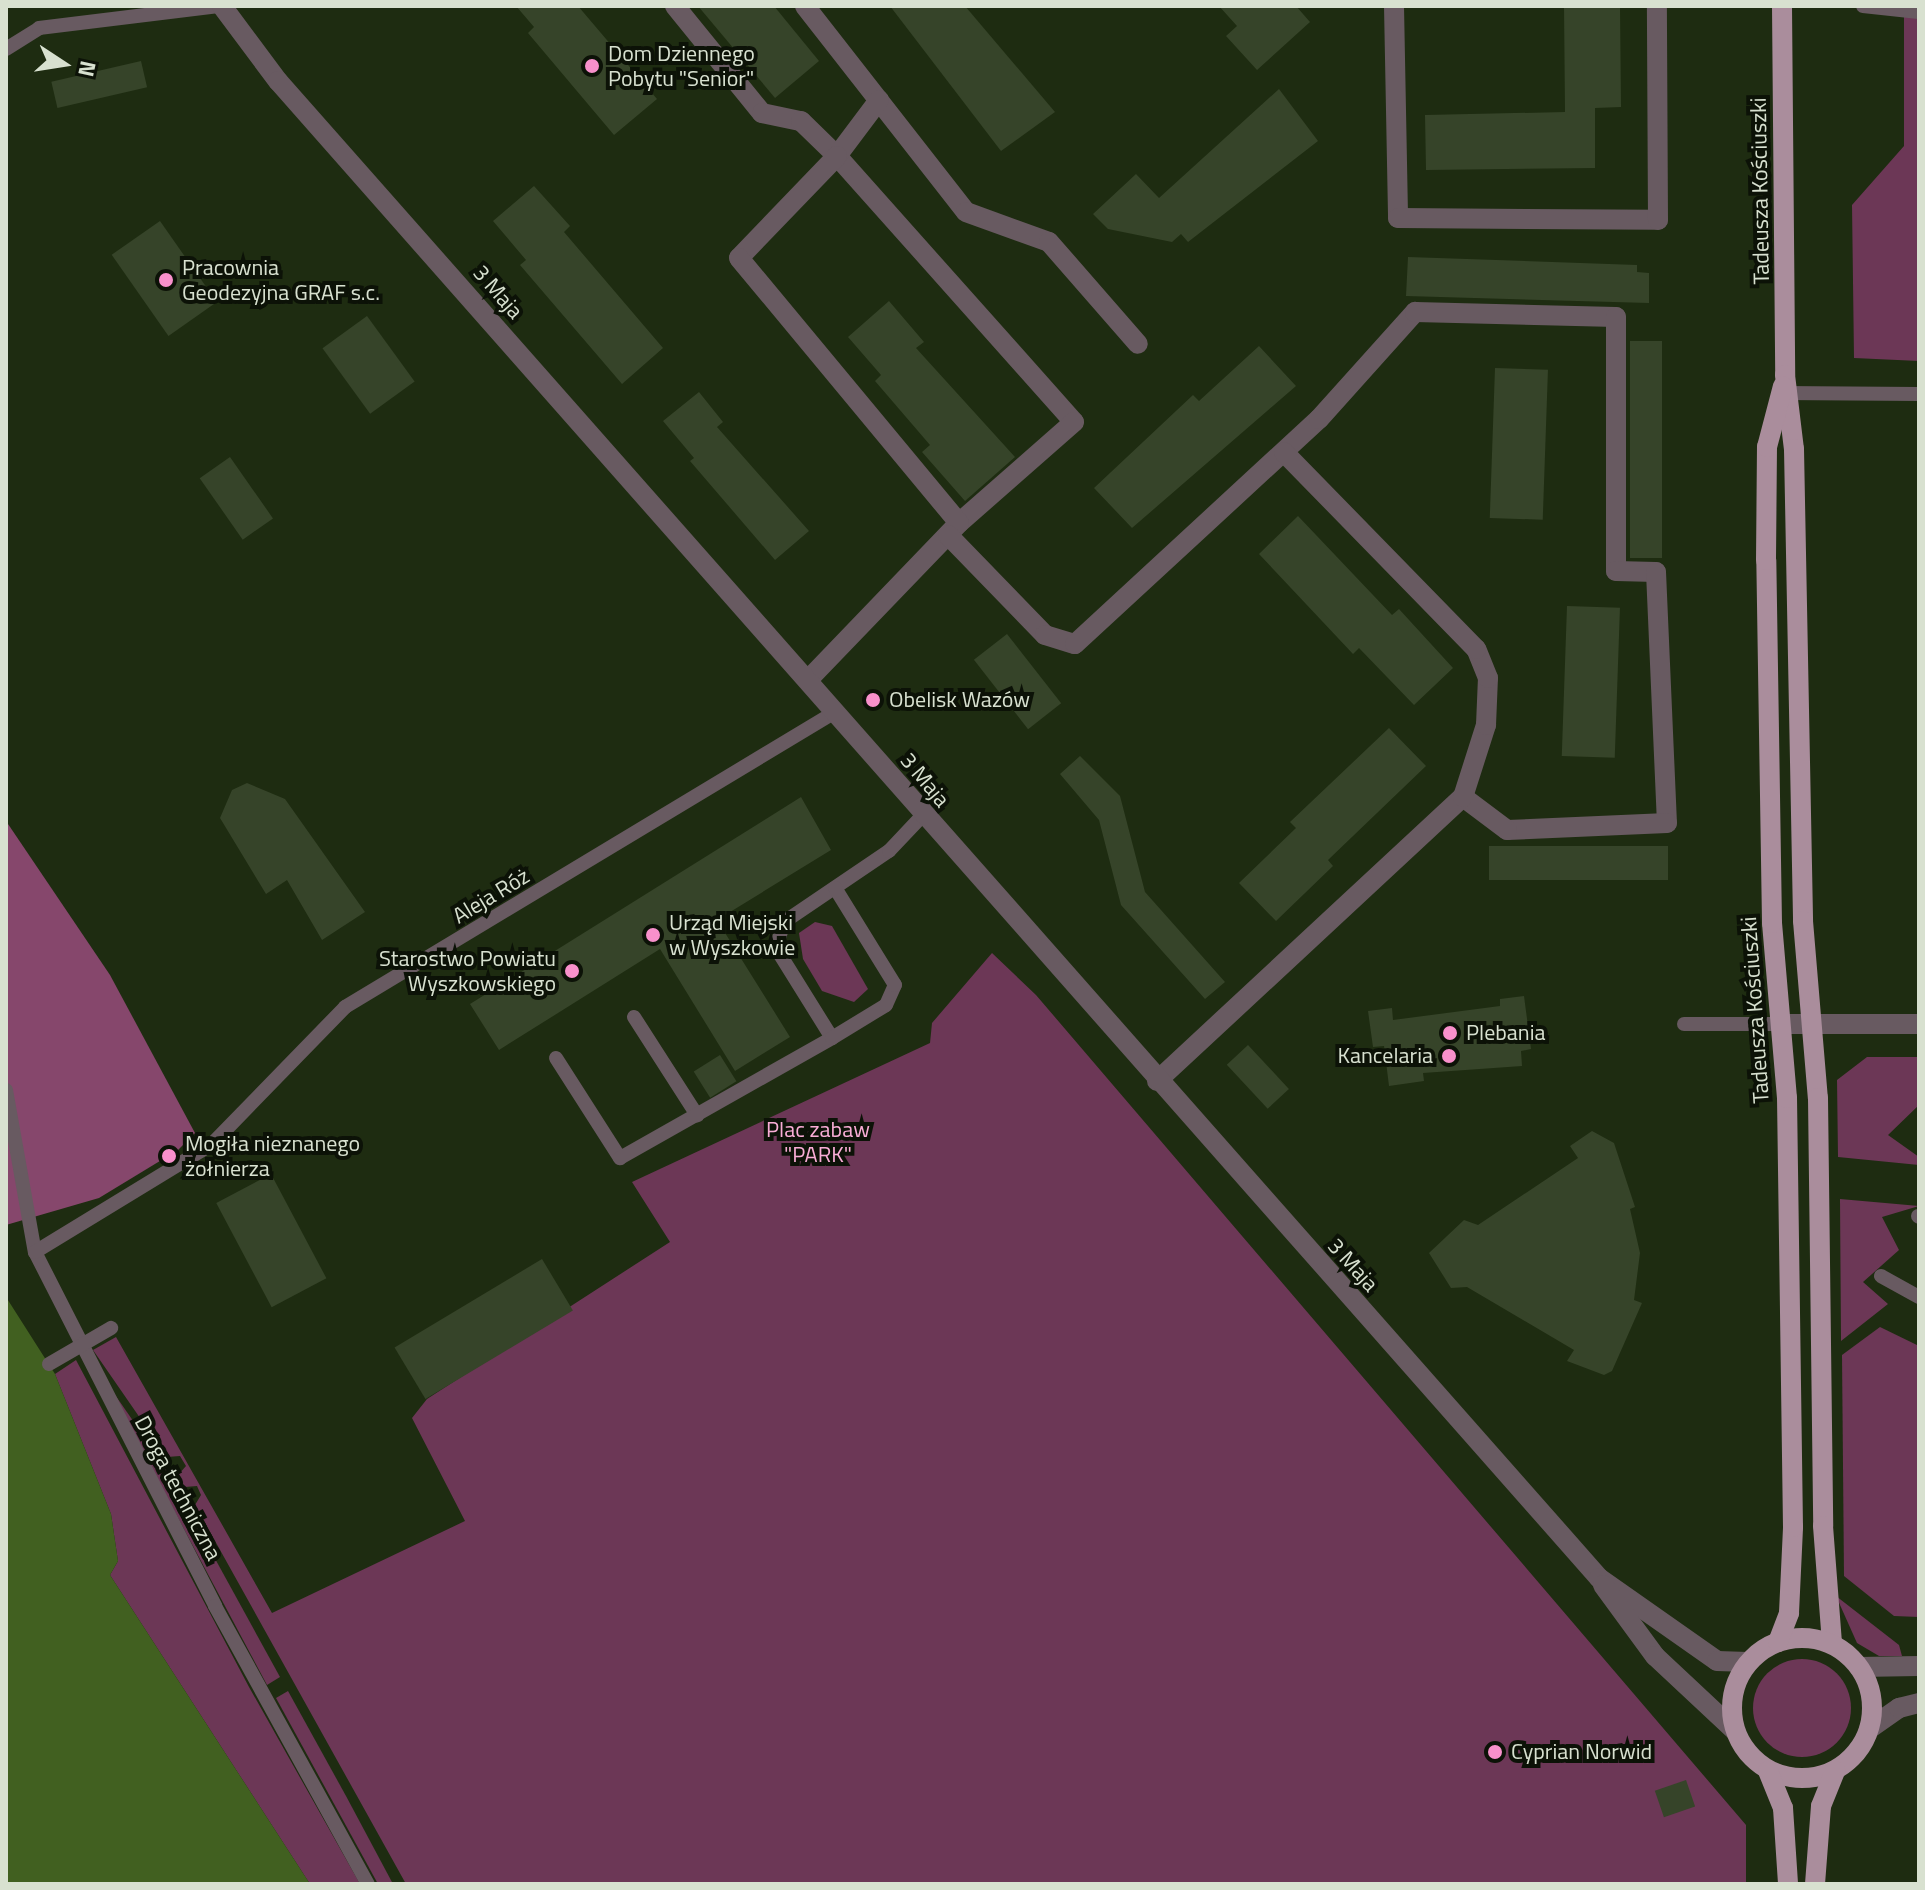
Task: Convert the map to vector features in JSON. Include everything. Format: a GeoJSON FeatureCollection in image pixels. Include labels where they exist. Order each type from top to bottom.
{"type":"FeatureCollection","features":[{"type":"Feature","properties":{"kind":"main road","name":"Tadeusza Kościuszki"},"geometry":{"type":"LineString","coordinates":[[1783,6],[1785,387],[1803,921],[1815,1023],[1823,1526],[1832,1644]]}},
{"type":"Feature","properties":{"kind":"main road","name":"Tadeusza Kościuszki"},"geometry":{"type":"LineString","coordinates":[[1778,1642],[1789,1613],[1793,1527],[1783,1024],[1772,923],[1766,560],[1767,447],[1785,387]]}},
{"type":"Feature","properties":{"kind":"main road"},"geometry":{"type":"LineString","coordinates":[[1768,1771],[1801,1779],[1835,1771],[1856,1753],[1869,1729],[1871,1697],[1859,1667],[1832,1644],[1778,1642],[1748,1662],[1732,1694],[1734,1730],[1768,1771],[1783,1808],[1788,1884]]}},
{"type":"Feature","properties":{"kind":"main road"},"geometry":{"type":"LineString","coordinates":[[1815,1884],[1821,1806],[1835,1771]]}},
{"type":"Feature","properties":{"kind":"street","name":"3 Maja"},"geometry":{"type":"LineString","coordinates":[[221,6],[278,81],[808,680],[1157,1081],[1599,1578],[1655,1656],[1734,1730]]}},
{"type":"Feature","properties":{"kind":"street"},"geometry":{"type":"LineString","coordinates":[[675,6],[762,113],[801,121],[837,156],[1074,422],[954,529],[808,680]]}},
{"type":"Feature","properties":{"kind":"street"},"geometry":{"type":"LineString","coordinates":[[805,6],[966,212],[1049,242],[1138,344]]}},
{"type":"Feature","properties":{"kind":"street"},"geometry":{"type":"LineString","coordinates":[[1394,6],[1398,218],[1658,220],[1657,6]]}},
{"type":"Feature","properties":{"kind":"street"},"geometry":{"type":"LineString","coordinates":[[879,100],[837,156],[739,258],[954,529],[1045,635],[1075,644],[1284,452],[1415,312],[1616,317],[1616,571],[1656,572],[1667,823],[1507,830],[1463,797]]}},
{"type":"Feature","properties":{"kind":"street"},"geometry":{"type":"LineString","coordinates":[[1157,1081],[1463,797],[1486,725],[1488,678],[1476,649],[1284,452]]}},
{"type":"Feature","properties":{"kind":"street"},"geometry":{"type":"LineString","coordinates":[[1783,1024],[1919,1024]]}},
{"type":"Feature","properties":{"kind":"street","name":"3 Maja"},"geometry":{"type":"LineString","coordinates":[[1599,1578],[1717,1661],[1748,1662]]}},
{"type":"Feature","properties":{"kind":"street"},"geometry":{"type":"LineString","coordinates":[[1859,1667],[1919,1666]]}},
{"type":"Feature","properties":{"kind":"street"},"geometry":{"type":"LineString","coordinates":[[1869,1729],[1899,1708],[1919,1703]]}},
{"type":"Feature","properties":{"kind":"lane"},"geometry":{"type":"LineString","coordinates":[[6,49],[39,28],[221,6]]}},
{"type":"Feature","properties":{"kind":"lane"},"geometry":{"type":"LineString","coordinates":[[1863,6],[1919,12]]}},
{"type":"Feature","properties":{"kind":"lane"},"geometry":{"type":"LineString","coordinates":[[1785,387],[1919,394]]}},
{"type":"Feature","properties":{"kind":"lane","name":"Aleja Róż"},"geometry":{"type":"LineString","coordinates":[[35,1252],[212,1144],[345,1007],[835,712]]}},
{"type":"Feature","properties":{"kind":"lane"},"geometry":{"type":"LineString","coordinates":[[832,1038],[776,948],[784,922],[889,851],[923,815]]}},
{"type":"Feature","properties":{"kind":"lane"},"geometry":{"type":"LineString","coordinates":[[556,1058],[620,1158],[832,1038],[886,1005],[895,985],[835,888]]}},
{"type":"Feature","properties":{"kind":"lane"},"geometry":{"type":"LineString","coordinates":[[634,1017],[697,1115]]}},
{"type":"Feature","properties":{"kind":"lane"},"geometry":{"type":"LineString","coordinates":[[1684,1024],[1783,1024]]}},
{"type":"Feature","properties":{"kind":"lane","name":"Droga techniczna"},"geometry":{"type":"LineString","coordinates":[[6,1090],[35,1252],[79,1346],[368,1884]]}},
{"type":"Feature","properties":{"kind":"lane"},"geometry":{"type":"LineString","coordinates":[[1881,1276],[1919,1297]]}},
{"type":"Feature","properties":{"kind":"lane"},"geometry":{"type":"LineString","coordinates":[[49,1364],[111,1328]]}},
{"type":"Feature","properties":{"kind":"green space"},"geometry":{"type":"Polygon","coordinates":[[[1904,6],[1919,6],[1919,361],[1854,358],[1852,205],[1904,146],[1904,6]]]}},
{"type":"Feature","properties":{"kind":"green space"},"geometry":{"type":"Polygon","coordinates":[[[815,922],[832,926],[868,989],[854,1002],[822,991],[803,959],[799,933],[815,922]]]}},
{"type":"Feature","properties":{"kind":"green space","name":"Plac zabaw \"PARK\""},"geometry":{"type":"Polygon","coordinates":[[[992,953],[1036,995],[1746,1825],[1746,1884],[406,1884],[195,1505],[201,1495],[197,1486],[185,1487],[178,1475],[186,1466],[180,1456],[167,1457],[93,1350],[116,1337],[272,1613],[465,1521],[412,1418],[427,1399],[670,1242],[632,1182],[930,1043],[932,1023],[992,953]]]}},
{"type":"Feature","properties":{"kind":"green space"},"geometry":{"type":"Polygon","coordinates":[[[1867,1057],[1919,1057],[1919,1105],[1888,1135],[1919,1157],[1919,1165],[1838,1157],[1837,1080],[1867,1057]]]}},
{"type":"Feature","properties":{"kind":"green space"},"geometry":{"type":"Polygon","coordinates":[[[1840,1199],[1919,1206],[1882,1217],[1899,1250],[1863,1282],[1888,1304],[1841,1341],[1840,1199]]]}},
{"type":"Feature","properties":{"kind":"green space"},"geometry":{"type":"Polygon","coordinates":[[[1880,1327],[1919,1346],[1919,1617],[1894,1616],[1844,1576],[1842,1355],[1880,1327]]]}},
{"type":"Feature","properties":{"kind":"green space"},"geometry":{"type":"Polygon","coordinates":[[[76,1360],[249,1687],[360,1884],[310,1884],[110,1575],[118,1561],[111,1514],[55,1374],[76,1360]]]}},
{"type":"Feature","properties":{"kind":"green space"},"geometry":{"type":"Polygon","coordinates":[[[104,1379],[163,1464],[280,1677],[267,1685],[104,1379]]]}},
{"type":"Feature","properties":{"kind":"green space"},"geometry":{"type":"Polygon","coordinates":[[[1836,1596],[1899,1645],[1902,1656],[1879,1656],[1857,1643],[1836,1596]]]}},
{"type":"Feature","properties":{"kind":"green space"},"geometry":{"type":"Polygon","coordinates":[[[1802,1659],[1821,1663],[1837,1673],[1847,1689],[1851,1708],[1847,1727],[1837,1743],[1821,1753],[1802,1757],[1783,1753],[1767,1743],[1757,1727],[1753,1708],[1757,1689],[1767,1673],[1783,1663],[1802,1659]]]}},
{"type":"Feature","properties":{"kind":"green space"},"geometry":{"type":"Polygon","coordinates":[[[288,1691],[393,1884],[378,1884],[276,1698],[288,1691]]]}},
{"type":"Feature","properties":{"kind":"shaded area"},"geometry":{"type":"Polygon","coordinates":[[[6,821],[110,975],[195,1133],[178,1150],[99,1198],[6,1225],[6,821]]]}},
{"type":"Feature","properties":{"kind":"shaded area"},"geometry":{"type":"Polygon","coordinates":[[[6,1297],[55,1374],[111,1514],[118,1561],[110,1575],[310,1884],[6,1884],[6,1297]]]}},
{"type":"Feature","properties":{"kind":"building","name":"Dom Dziennego Pobytu \"Senior\""},"geometry":{"type":"Polygon","coordinates":[[[516,6],[578,6],[657,99],[614,135],[528,33],[534,27],[516,6]]]}},
{"type":"Feature","properties":{"kind":"building"},"geometry":{"type":"Polygon","coordinates":[[[698,6],[774,6],[819,61],[775,98],[698,6]]]}},
{"type":"Feature","properties":{"kind":"building"},"geometry":{"type":"Polygon","coordinates":[[[890,6],[965,6],[1055,112],[1001,151],[890,6]]]}},
{"type":"Feature","properties":{"kind":"building"},"geometry":{"type":"Polygon","coordinates":[[[1219,6],[1296,6],[1310,22],[1257,70],[1226,36],[1237,26],[1219,6]]]}},
{"type":"Feature","properties":{"kind":"building"},"geometry":{"type":"Polygon","coordinates":[[[1564,6],[1620,6],[1621,107],[1595,108],[1595,168],[1426,170],[1425,115],[1565,112],[1564,6]]]}},
{"type":"Feature","properties":{"kind":"building"},"geometry":{"type":"Polygon","coordinates":[[[141,61],[147,87],[57,108],[51,82],[141,61]]]}},
{"type":"Feature","properties":{"kind":"building"},"geometry":{"type":"Polygon","coordinates":[[[1279,89],[1318,141],[1188,242],[1181,234],[1172,242],[1108,229],[1093,214],[1136,174],[1159,198],[1279,89]]]}},
{"type":"Feature","properties":{"kind":"building"},"geometry":{"type":"Polygon","coordinates":[[[534,186],[570,226],[564,232],[663,348],[622,384],[520,265],[526,260],[493,221],[534,186]]]}},
{"type":"Feature","properties":{"kind":"building"},"geometry":{"type":"Polygon","coordinates":[[[160,221],[217,302],[168,336],[112,255],[160,221]]]}},
{"type":"Feature","properties":{"kind":"building"},"geometry":{"type":"Polygon","coordinates":[[[1408,257],[1637,265],[1637,272],[1649,273],[1649,303],[1406,296],[1408,257]]]}},
{"type":"Feature","properties":{"kind":"building"},"geometry":{"type":"Polygon","coordinates":[[[889,301],[924,342],[916,348],[1015,457],[965,501],[922,452],[930,445],[875,381],[881,375],[848,337],[889,301]]]}},
{"type":"Feature","properties":{"kind":"building"},"geometry":{"type":"Polygon","coordinates":[[[367,316],[415,382],[370,414],[323,348],[367,316]]]}},
{"type":"Feature","properties":{"kind":"building"},"geometry":{"type":"Polygon","coordinates":[[[1630,341],[1662,341],[1662,558],[1630,558],[1630,341]]]}},
{"type":"Feature","properties":{"kind":"building"},"geometry":{"type":"Polygon","coordinates":[[[1259,346],[1296,386],[1132,528],[1094,488],[1193,395],[1199,401],[1259,346]]]}},
{"type":"Feature","properties":{"kind":"building"},"geometry":{"type":"Polygon","coordinates":[[[1495,368],[1548,370],[1543,520],[1490,518],[1495,368]]]}},
{"type":"Feature","properties":{"kind":"building"},"geometry":{"type":"Polygon","coordinates":[[[699,392],[723,422],[717,427],[809,531],[775,560],[690,461],[694,458],[663,421],[699,392]]]}},
{"type":"Feature","properties":{"kind":"building"},"geometry":{"type":"Polygon","coordinates":[[[230,457],[273,518],[243,540],[200,478],[230,457]]]}},
{"type":"Feature","properties":{"kind":"building"},"geometry":{"type":"Polygon","coordinates":[[[1298,516],[1392,615],[1399,609],[1453,668],[1414,705],[1359,648],[1353,654],[1259,554],[1298,516]]]}},
{"type":"Feature","properties":{"kind":"building"},"geometry":{"type":"Polygon","coordinates":[[[1567,606],[1620,608],[1615,758],[1562,756],[1567,606]]]}},
{"type":"Feature","properties":{"kind":"building"},"geometry":{"type":"Polygon","coordinates":[[[1007,634],[1061,703],[1028,729],[974,660],[1007,634]]]}},
{"type":"Feature","properties":{"kind":"building"},"geometry":{"type":"Polygon","coordinates":[[[1389,728],[1426,766],[1328,860],[1333,866],[1276,921],[1239,883],[1296,828],[1290,822],[1389,728]]]}},
{"type":"Feature","properties":{"kind":"building"},"geometry":{"type":"Polygon","coordinates":[[[1080,756],[1120,796],[1145,892],[1225,982],[1205,999],[1121,905],[1099,820],[1060,774],[1080,756]]]}},
{"type":"Feature","properties":{"kind":"building"},"geometry":{"type":"Polygon","coordinates":[[[247,783],[285,799],[365,912],[322,940],[287,880],[266,894],[220,818],[232,790],[247,783]]]}},
{"type":"Feature","properties":{"kind":"building","name":"Urząd Miejski w Wyszkowie"},"geometry":{"type":"Polygon","coordinates":[[[801,797],[831,850],[717,920],[790,1037],[735,1071],[660,949],[499,1050],[470,1004],[801,797]]]}},
{"type":"Feature","properties":{"kind":"building"},"geometry":{"type":"Polygon","coordinates":[[[1489,846],[1668,846],[1668,880],[1489,880],[1489,846]]]}},
{"type":"Feature","properties":{"kind":"building","name":"Plebania"},"geometry":{"type":"Polygon","coordinates":[[[1524,996],[1531,1049],[1521,1051],[1522,1066],[1423,1073],[1424,1081],[1389,1086],[1384,1046],[1373,1047],[1368,1011],[1392,1008],[1393,1020],[1500,1006],[1500,999],[1524,996]]]}},
{"type":"Feature","properties":{"kind":"building"},"geometry":{"type":"Polygon","coordinates":[[[1248,1045],[1289,1089],[1268,1109],[1227,1065],[1248,1045]]]}},
{"type":"Feature","properties":{"kind":"building"},"geometry":{"type":"Polygon","coordinates":[[[720,1055],[736,1081],[710,1098],[694,1071],[720,1055]]]}},
{"type":"Feature","properties":{"kind":"building"},"geometry":{"type":"Polygon","coordinates":[[[1592,1131],[1614,1143],[1635,1207],[1630,1209],[1640,1253],[1634,1300],[1642,1303],[1612,1371],[1604,1375],[1567,1361],[1574,1350],[1467,1287],[1451,1288],[1429,1253],[1464,1220],[1478,1225],[1578,1158],[1570,1146],[1592,1131]]]}},
{"type":"Feature","properties":{"kind":"building"},"geometry":{"type":"Polygon","coordinates":[[[271,1174],[326,1278],[272,1307],[216,1203],[271,1174]]]}},
{"type":"Feature","properties":{"kind":"building"},"geometry":{"type":"Polygon","coordinates":[[[542,1259],[573,1310],[425,1399],[395,1348],[542,1259]]]}},
{"type":"Feature","properties":{"kind":"building"},"geometry":{"type":"Polygon","coordinates":[[[1686,1780],[1695,1806],[1664,1817],[1655,1791],[1686,1780]]]}},
{"type":"Feature","properties":{"kind":"place","name":"Dom Dziennego Pobytu \"Senior\""},"geometry":{"type":"Point","coordinates":[592,66]}},
{"type":"Feature","properties":{"kind":"place","name":"Pracownia Geodezyjna GRAF s.c."},"geometry":{"type":"Point","coordinates":[166,280]}},
{"type":"Feature","properties":{"kind":"place","name":"Obelisk Wazów"},"geometry":{"type":"Point","coordinates":[873,700]}},
{"type":"Feature","properties":{"kind":"place","name":"Urząd Miejski w Wyszkowie"},"geometry":{"type":"Point","coordinates":[653,935]}},
{"type":"Feature","properties":{"kind":"place","name":"Starostwo Powiatu Wyszkowskiego"},"geometry":{"type":"Point","coordinates":[572,971]}},
{"type":"Feature","properties":{"kind":"place","name":"Plebania"},"geometry":{"type":"Point","coordinates":[1450,1033]}},
{"type":"Feature","properties":{"kind":"place","name":"Kancelaria"},"geometry":{"type":"Point","coordinates":[1449,1056]}},
{"type":"Feature","properties":{"kind":"place","name":"Mogiła nieznanego żołnierza"},"geometry":{"type":"Point","coordinates":[169,1156]}},
{"type":"Feature","properties":{"kind":"place","name":"Cyprian Norwid"},"geometry":{"type":"Point","coordinates":[1495,1752]}}]}
